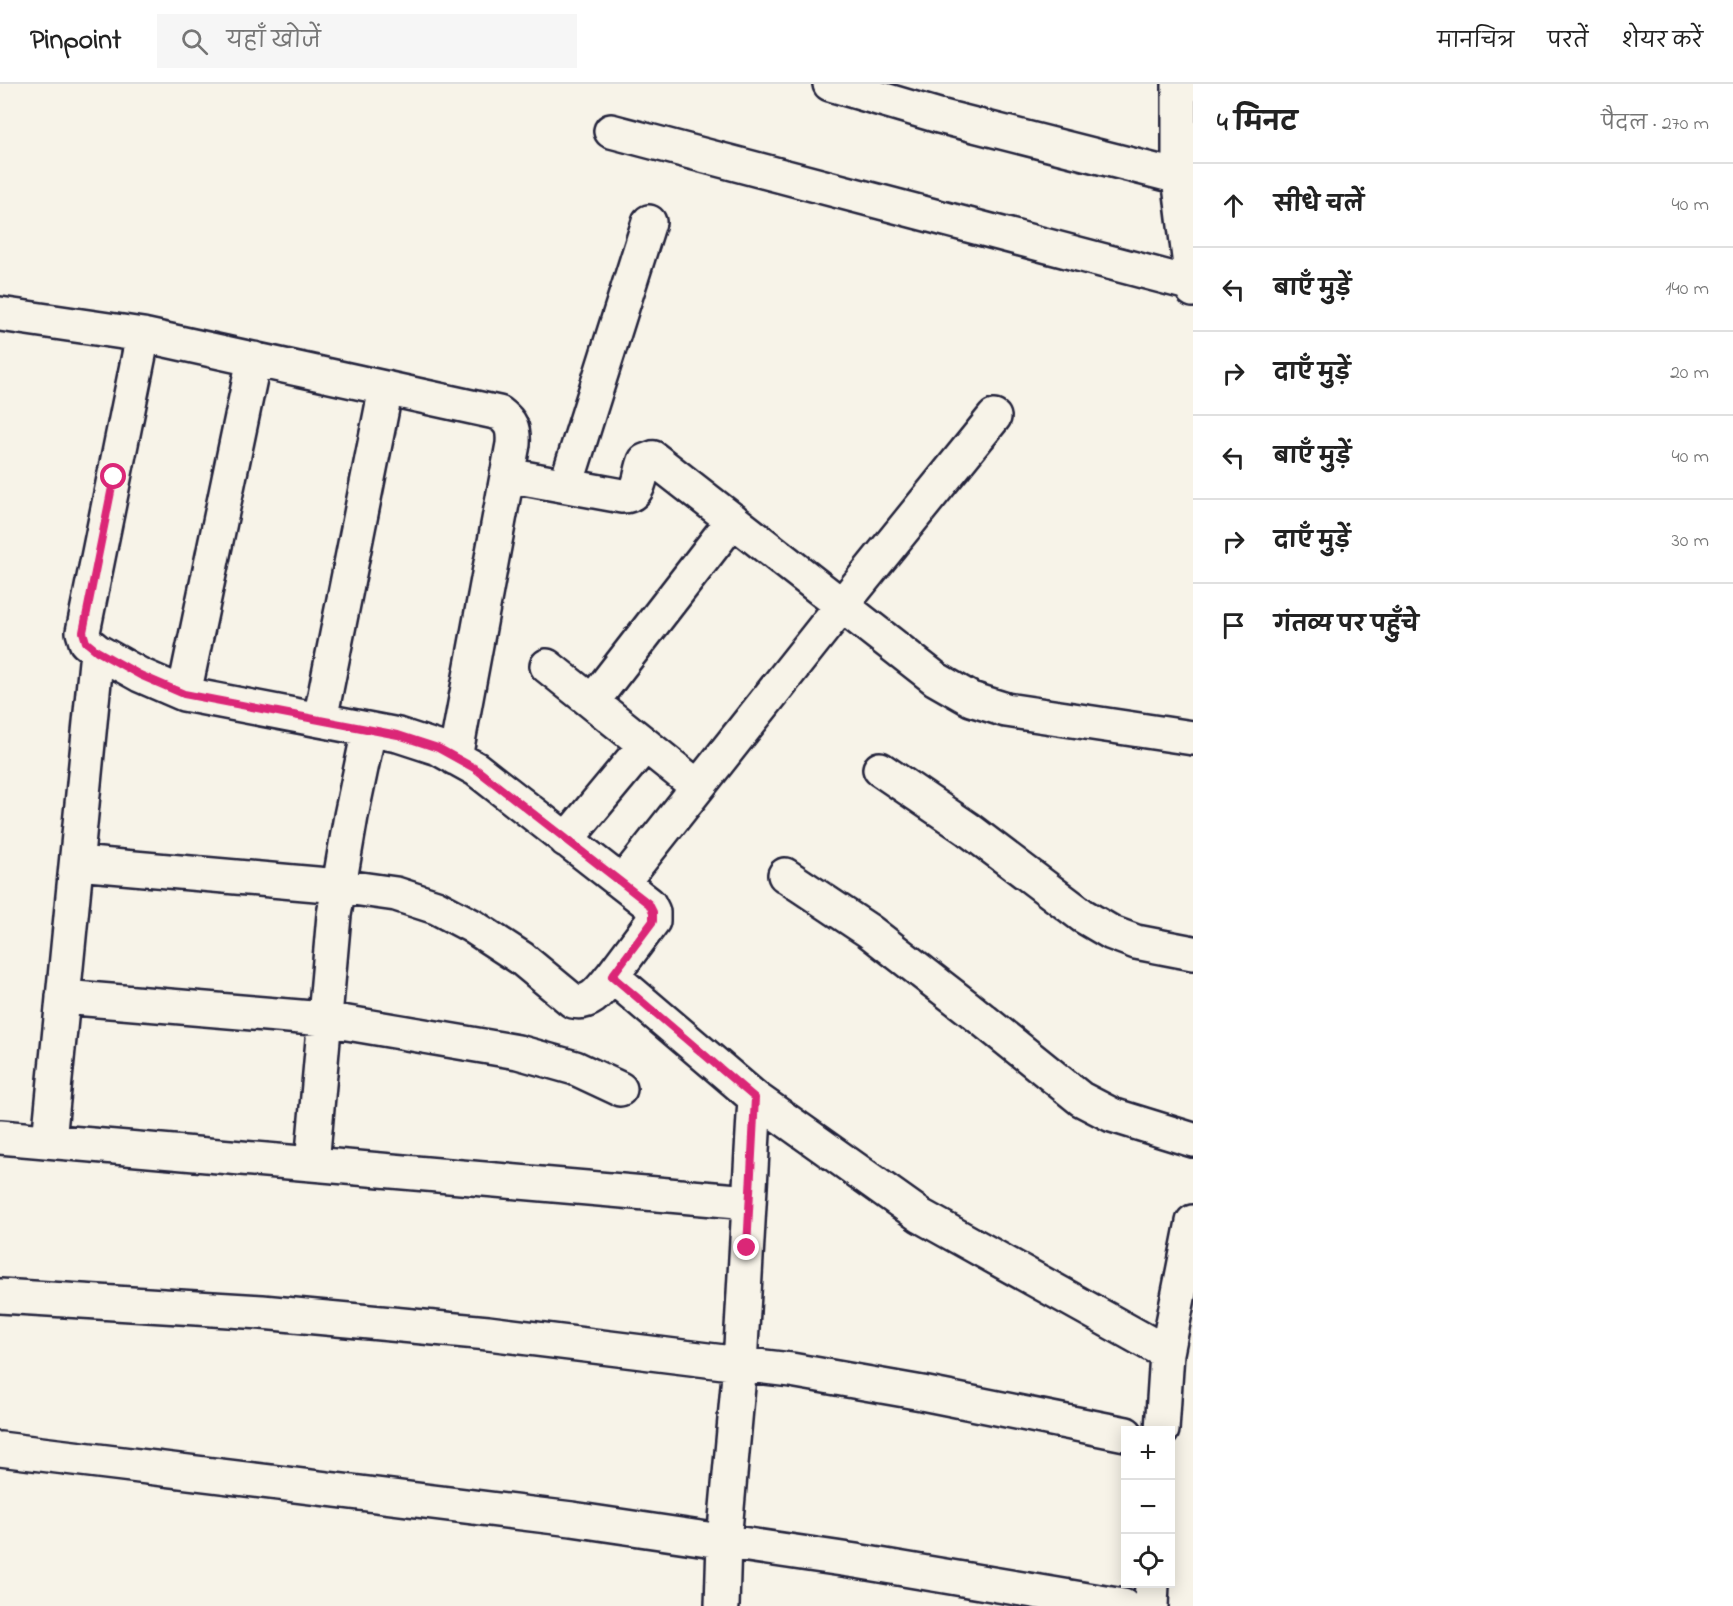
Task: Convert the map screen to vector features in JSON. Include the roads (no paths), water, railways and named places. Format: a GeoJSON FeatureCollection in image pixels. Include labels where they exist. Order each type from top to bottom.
{"type":"FeatureCollection","features":[{"type":"Feature","properties":{"kind":"street"},"geometry":{"type":"LineString","coordinates":[[830,84],[939,116],[1186,176]]}},
{"type":"Feature","properties":{"kind":"street"},"geometry":{"type":"LineString","coordinates":[[611,131],[1192,287],[1179,84]]}},
{"type":"Feature","properties":{"kind":"street"},"geometry":{"type":"LineString","coordinates":[[566,485],[649,222]]}},
{"type":"Feature","properties":{"kind":"street"},"geometry":{"type":"LineString","coordinates":[[0,314],[143,335],[499,413],[509,421],[514,430],[507,475],[455,758]]}},
{"type":"Feature","properties":{"kind":"street"},"geometry":{"type":"LineString","coordinates":[[77,863],[339,885],[396,894],[436,907],[472,926],[521,958],[573,1002],[581,1003],[591,1000],[653,921],[653,912],[649,904],[476,769],[438,748],[398,735],[184,694],[140,675],[97,651],[86,642],[83,632],[143,335]]}},
{"type":"Feature","properties":{"kind":"street"},"geometry":{"type":"LineString","coordinates":[[184,694],[254,359]]}},
{"type":"Feature","properties":{"kind":"street"},"geometry":{"type":"LineString","coordinates":[[321,720],[386,388]]}},
{"type":"Feature","properties":{"kind":"street"},"geometry":{"type":"LineString","coordinates":[[622,883],[994,417]]}},
{"type":"Feature","properties":{"kind":"street"},"geometry":{"type":"LineString","coordinates":[[507,475],[630,496],[636,492],[645,461],[653,458],[936,679],[971,699],[1006,710],[1193,738]]}},
{"type":"Feature","properties":{"kind":"street"},"geometry":{"type":"LineString","coordinates":[[592,702],[733,520]]}},
{"type":"Feature","properties":{"kind":"street"},"geometry":{"type":"LineString","coordinates":[[50,1141],[97,651]]}},
{"type":"Feature","properties":{"kind":"street"},"geometry":{"type":"LineString","coordinates":[[547,666],[698,787]]}},
{"type":"Feature","properties":{"kind":"street"},"geometry":{"type":"LineString","coordinates":[[312,1164],[334,915],[369,730]]}},
{"type":"Feature","properties":{"kind":"street"},"geometry":{"type":"LineString","coordinates":[[567,840],[645,745]]}},
{"type":"Feature","properties":{"kind":"street"},"geometry":{"type":"LineString","coordinates":[[879,769],[968,830],[1083,916],[1112,933],[1136,942],[1193,953]]}},
{"type":"Feature","properties":{"kind":"street"},"geometry":{"type":"LineString","coordinates":[[785,875],[869,931],[1081,1099],[1112,1114],[1193,1140]]}},
{"type":"Feature","properties":{"kind":"street"},"geometry":{"type":"LineString","coordinates":[[612,976],[755,1098],[921,1216],[1167,1353]]}},
{"type":"Feature","properties":{"kind":"street"},"geometry":{"type":"LineString","coordinates":[[63,997],[324,1019],[518,1052],[574,1068],[620,1089]]}},
{"type":"Feature","properties":{"kind":"street"},"geometry":{"type":"LineString","coordinates":[[722,1606],[724,1541],[740,1364],[755,1098]]}},
{"type":"Feature","properties":{"kind":"street"},"geometry":{"type":"LineString","coordinates":[[0,1137],[749,1202]]}},
{"type":"Feature","properties":{"kind":"street"},"geometry":{"type":"LineString","coordinates":[[1164,1426],[1179,1389],[1167,1353],[1193,1222]]}},
{"type":"Feature","properties":{"kind":"street"},"geometry":{"type":"LineString","coordinates":[[0,1296],[262,1312],[488,1333],[791,1370],[922,1393],[1121,1433]]}},
{"type":"Feature","properties":{"kind":"street"},"geometry":{"type":"LineString","coordinates":[[0,1449],[572,1518],[856,1561],[1123,1606]]}},
{"type":"Feature","properties":{"kind":"street"},"geometry":{"type":"LineString","coordinates":[[1151,1606],[1152,1588]]}}]}
